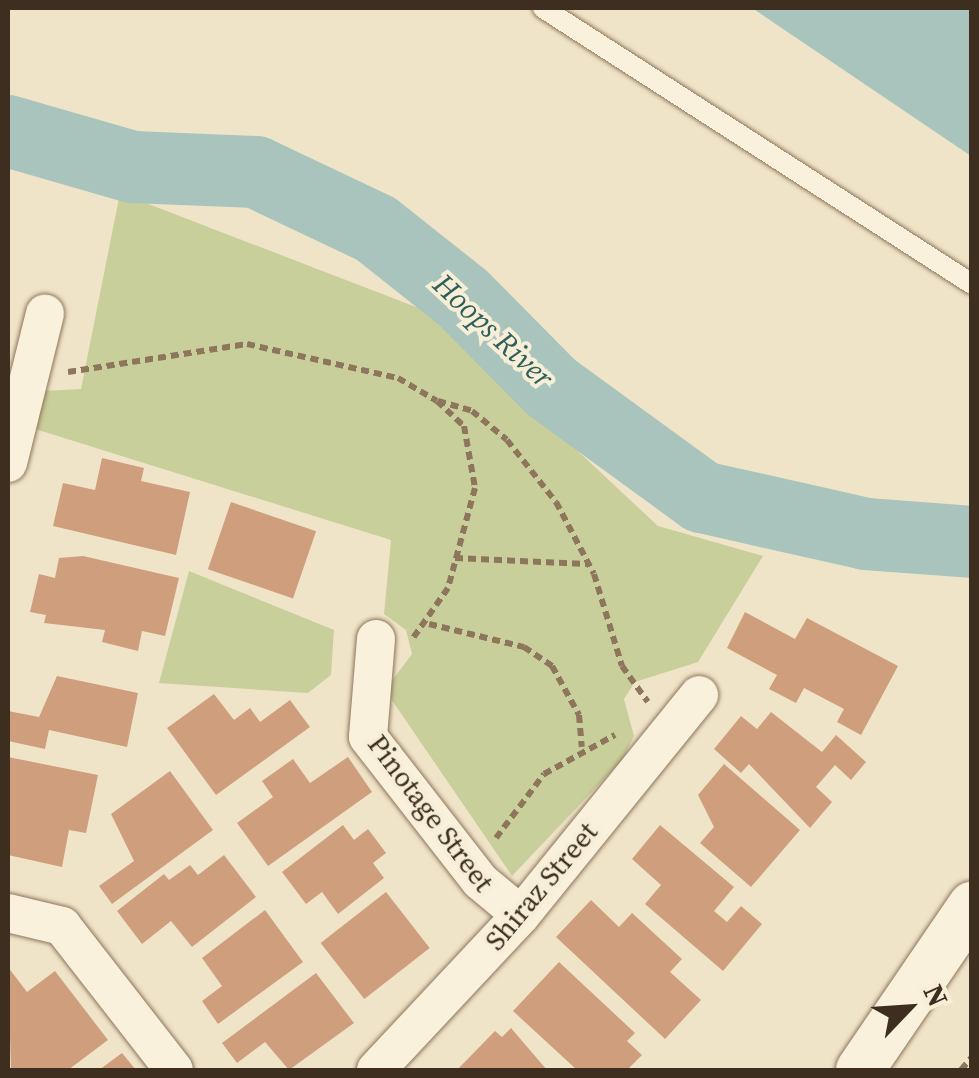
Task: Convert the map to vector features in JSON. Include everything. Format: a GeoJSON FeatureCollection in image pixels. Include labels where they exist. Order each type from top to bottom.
{"type":"FeatureCollection","features":[{"type":"Feature","properties":{"kind":"street"},"geometry":{"type":"LineString","coordinates":[[8,462],[45,314]]}},
{"type":"Feature","properties":{"kind":"street","name":"Pinotage Street"},"geometry":{"type":"LineString","coordinates":[[375,650],[368,738],[480,880],[521,915]]}},
{"type":"Feature","properties":{"kind":"street","name":"Shiraz Street"},"geometry":{"type":"LineString","coordinates":[[376,1070],[521,915],[699,695]]}},
{"type":"Feature","properties":{"kind":"street"},"geometry":{"type":"LineString","coordinates":[[860,1070],[972,906]]}},
{"type":"Feature","properties":{"kind":"street"},"geometry":{"type":"LineString","coordinates":[[8,913],[62,926],[174,1070]]}},
{"type":"Feature","properties":{"kind":"lane"},"geometry":{"type":"LineString","coordinates":[[542,8],[972,284]]}},
{"type":"Feature","properties":{"kind":"path"},"geometry":{"type":"LineString","coordinates":[[28,381],[247,344],[398,378],[437,401],[464,426],[474,460],[456,558],[429,624]]}},
{"type":"Feature","properties":{"kind":"path"},"geometry":{"type":"LineString","coordinates":[[437,401],[472,411],[508,440],[588,564],[635,690],[673,724]]}},
{"type":"Feature","properties":{"kind":"path"},"geometry":{"type":"LineString","coordinates":[[456,558],[588,564]]}},
{"type":"Feature","properties":{"kind":"path"},"geometry":{"type":"LineString","coordinates":[[375,650],[429,624],[524,647],[552,666],[579,715],[582,747]]}},
{"type":"Feature","properties":{"kind":"path"},"geometry":{"type":"LineString","coordinates":[[480,880],[505,821],[544,774],[582,747],[673,724]]}},
{"type":"Feature","properties":{"kind":"path"},"geometry":{"type":"LineString","coordinates":[[961,1070],[972,1057]]}},
{"type":"Feature","properties":{"kind":"green space"},"geometry":{"type":"Polygon","coordinates":[[[120,193],[429,312],[658,526],[763,556],[698,662],[635,682],[624,699],[634,736],[623,759],[512,876],[385,690],[412,654],[406,630],[384,614],[391,540],[32,428],[44,391],[81,389],[120,193]]]}},
{"type":"Feature","properties":{"kind":"green space"},"geometry":{"type":"Polygon","coordinates":[[[189,571],[334,630],[331,675],[308,693],[159,683],[189,571]]]}},
{"type":"Feature","properties":{"kind":"water"},"geometry":{"type":"Polygon","coordinates":[[[752,8],[971,8],[971,156],[752,8]]]}},
{"type":"Feature","properties":{"kind":"building"},"geometry":{"type":"Polygon","coordinates":[[[102,458],[144,468],[141,481],[190,492],[176,555],[53,526],[63,483],[95,490],[102,458]]]}},
{"type":"Feature","properties":{"kind":"building"},"geometry":{"type":"Polygon","coordinates":[[[231,502],[316,531],[293,598],[208,569],[231,502]]]}},
{"type":"Feature","properties":{"kind":"building"},"geometry":{"type":"Polygon","coordinates":[[[83,556],[179,578],[165,636],[142,631],[138,651],[102,642],[105,630],[44,623],[46,615],[30,612],[39,574],[55,578],[59,558],[83,556]]]}},
{"type":"Feature","properties":{"kind":"building"},"geometry":{"type":"Polygon","coordinates":[[[745,612],[795,639],[807,618],[898,666],[861,735],[837,722],[844,709],[804,688],[796,703],[769,689],[777,675],[727,648],[745,612]]]}},
{"type":"Feature","properties":{"kind":"building"},"geometry":{"type":"Polygon","coordinates":[[[57,676],[138,693],[127,747],[49,730],[45,749],[8,741],[8,711],[39,717],[57,676]]]}},
{"type":"Feature","properties":{"kind":"building"},"geometry":{"type":"Polygon","coordinates":[[[214,694],[234,720],[250,708],[260,722],[290,700],[310,727],[216,795],[167,728],[214,694]]]}},
{"type":"Feature","properties":{"kind":"building"},"geometry":{"type":"Polygon","coordinates":[[[771,712],[822,752],[836,735],[866,762],[851,780],[835,765],[816,787],[832,802],[810,828],[749,764],[741,773],[714,749],[741,716],[757,729],[771,712]]]}},
{"type":"Feature","properties":{"kind":"building"},"geometry":{"type":"Polygon","coordinates":[[[8,757],[98,775],[86,833],[69,830],[62,867],[8,855],[8,757]]]}},
{"type":"Feature","properties":{"kind":"building"},"geometry":{"type":"Polygon","coordinates":[[[348,757],[372,792],[268,866],[237,823],[273,797],[262,781],[293,759],[310,783],[348,757]]]}},
{"type":"Feature","properties":{"kind":"building"},"geometry":{"type":"Polygon","coordinates":[[[724,764],[800,830],[751,887],[700,843],[714,827],[698,795],[724,764]]]}},
{"type":"Feature","properties":{"kind":"building"},"geometry":{"type":"Polygon","coordinates":[[[170,771],[213,830],[112,904],[99,886],[134,861],[111,814],[170,771]]]}},
{"type":"Feature","properties":{"kind":"building"},"geometry":{"type":"Polygon","coordinates":[[[343,825],[354,840],[368,829],[386,853],[373,863],[384,878],[338,914],[322,892],[306,904],[282,872],[343,825]]]}},
{"type":"Feature","properties":{"kind":"building"},"geometry":{"type":"Polygon","coordinates":[[[660,825],[734,887],[714,911],[727,922],[741,906],[762,924],[723,971],[645,904],[661,885],[632,859],[660,825]]]}},
{"type":"Feature","properties":{"kind":"building"},"geometry":{"type":"Polygon","coordinates":[[[224,855],[256,897],[192,947],[171,921],[142,944],[117,911],[164,874],[169,880],[190,865],[198,875],[224,855]]]}},
{"type":"Feature","properties":{"kind":"building"},"geometry":{"type":"Polygon","coordinates":[[[386,892],[430,948],[364,999],[321,943],[386,892]]]}},
{"type":"Feature","properties":{"kind":"building"},"geometry":{"type":"Polygon","coordinates":[[[591,900],[619,927],[632,913],[682,959],[670,972],[701,1000],[665,1039],[556,937],[591,900]]]}},
{"type":"Feature","properties":{"kind":"building"},"geometry":{"type":"Polygon","coordinates":[[[265,910],[303,962],[218,1024],[202,1001],[222,986],[202,958],[265,910]]]}},
{"type":"Feature","properties":{"kind":"building"},"geometry":{"type":"Polygon","coordinates":[[[559,962],[635,1033],[627,1041],[642,1055],[627,1070],[577,1070],[513,1011],[559,962]]]}},
{"type":"Feature","properties":{"kind":"building"},"geometry":{"type":"Polygon","coordinates":[[[8,967],[27,992],[55,971],[108,1040],[68,1070],[11,1070],[8,967]]]}},
{"type":"Feature","properties":{"kind":"building"},"geometry":{"type":"Polygon","coordinates":[[[316,973],[354,1023],[289,1070],[265,1042],[237,1063],[222,1043],[316,973]]]}},
{"type":"Feature","properties":{"kind":"building"},"geometry":{"type":"Polygon","coordinates":[[[511,1028],[547,1070],[457,1070],[495,1031],[502,1037],[511,1028]]]}},
{"type":"Feature","properties":{"kind":"building"},"geometry":{"type":"Polygon","coordinates":[[[122,1053],[136,1070],[99,1070],[122,1053]]]}},
{"type":"Feature","properties":{"kind":"waterway","name":"Hoops River"},"geometry":{"type":"LineString","coordinates":[[8,131],[133,167],[256,172],[376,229],[463,298],[551,387],[702,497],[866,534],[972,542]]}}]}
